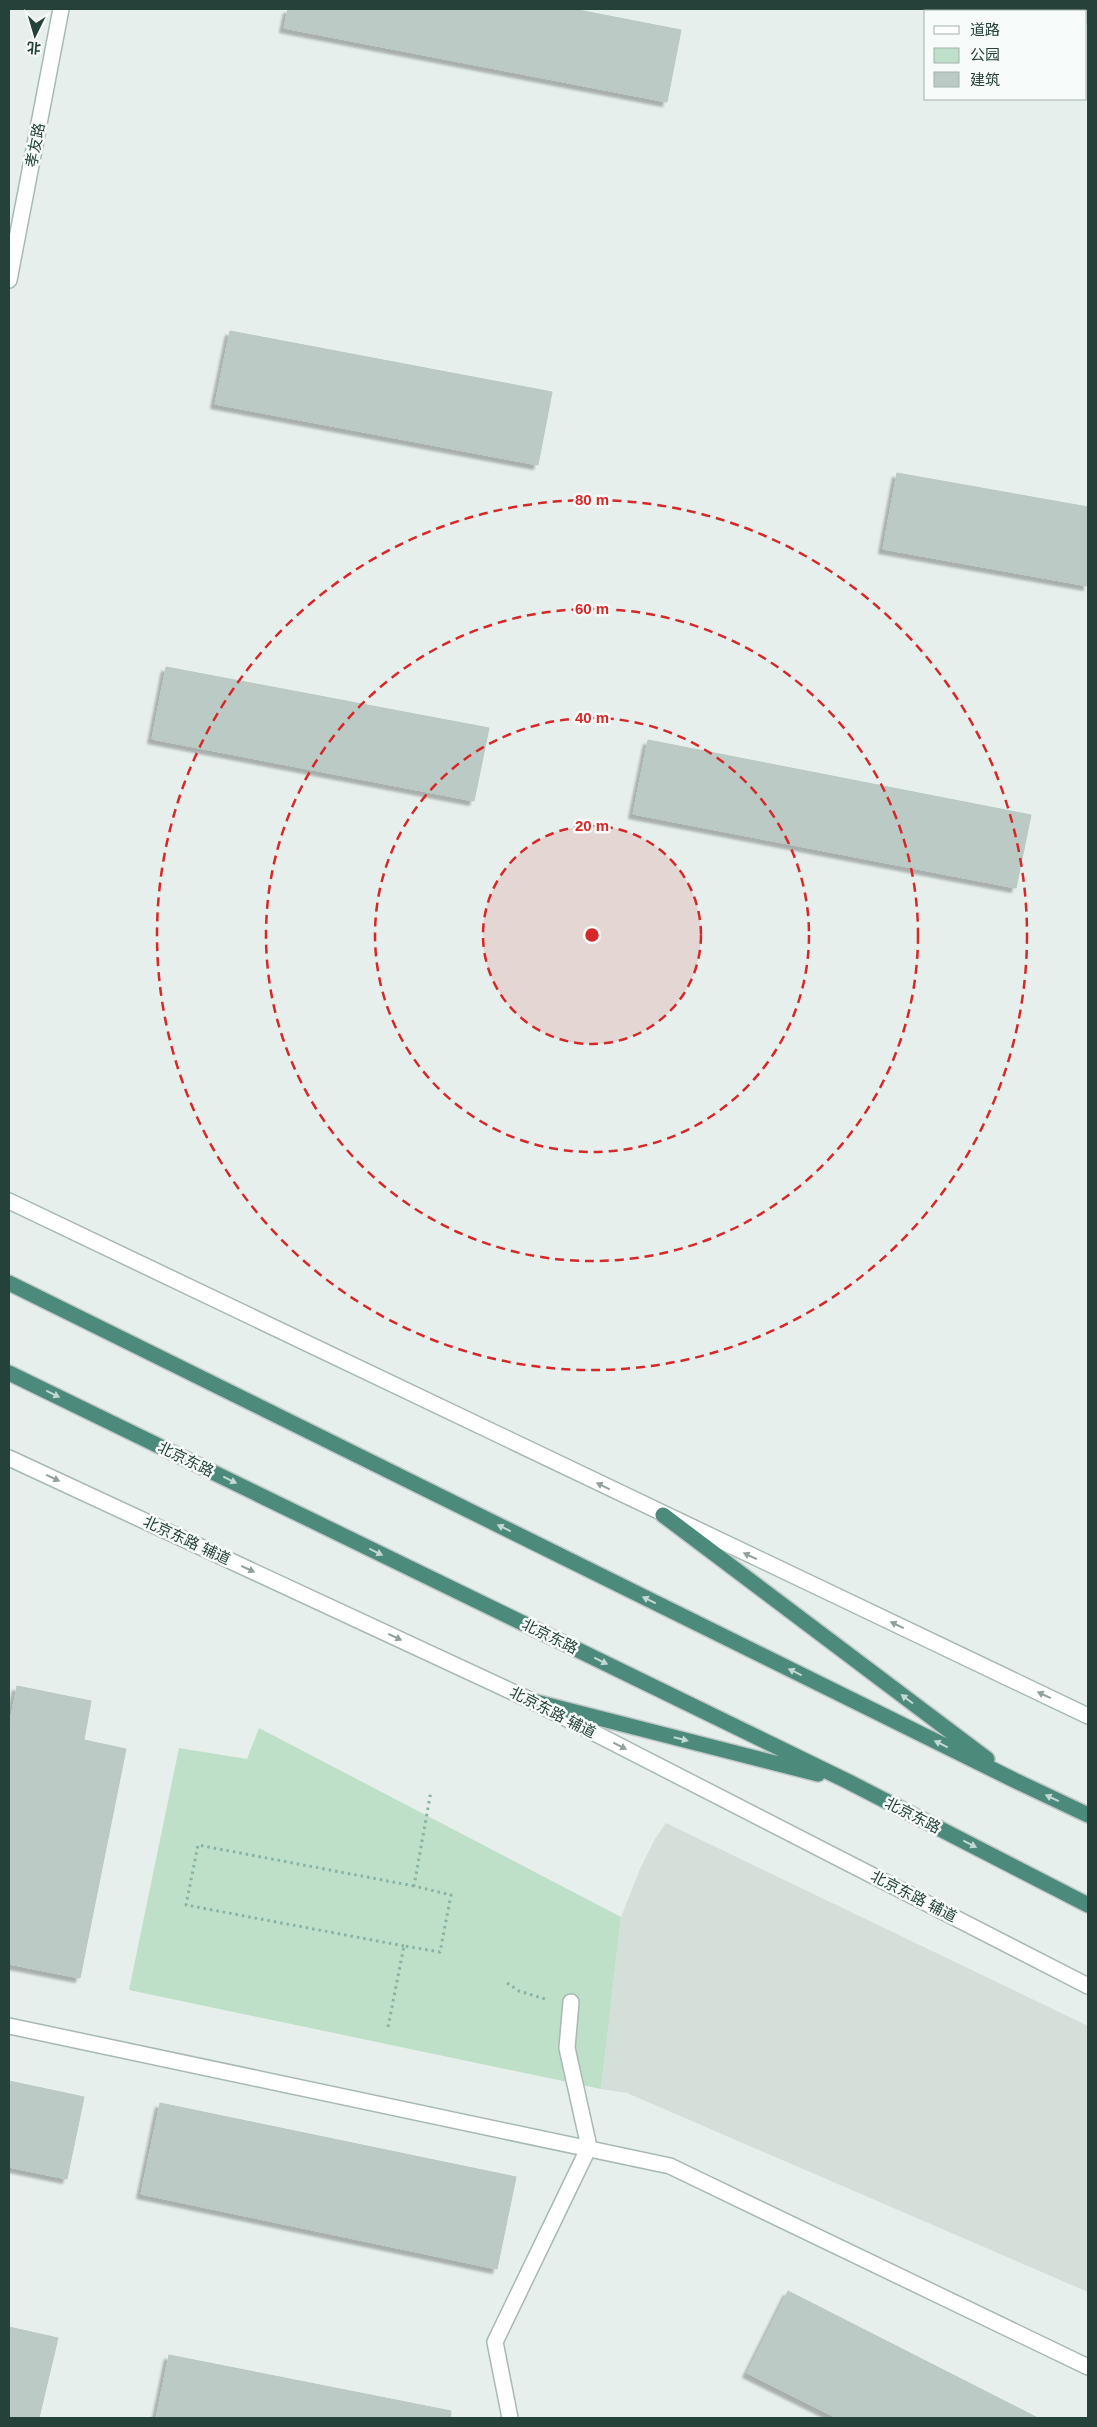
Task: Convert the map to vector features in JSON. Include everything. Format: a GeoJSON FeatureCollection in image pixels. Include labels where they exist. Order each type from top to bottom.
{"type":"FeatureCollection","features":[{"type":"Feature","properties":{"kind":"highway"},"geometry":{"type":"LineString","coordinates":[[9,1284],[1088,1815]]}},
{"type":"Feature","properties":{"kind":"highway","name":"北京东路"},"geometry":{"type":"LineString","coordinates":[[9,1373],[849,1782],[1088,1905]]}},
{"type":"Feature","properties":{"kind":"highway"},"geometry":{"type":"LineString","coordinates":[[663,1515],[1016,1781]]}},
{"type":"Feature","properties":{"kind":"highway"},"geometry":{"type":"LineString","coordinates":[[532,1701],[849,1782]]}},
{"type":"Feature","properties":{"kind":"street","name":"孝友路"},"geometry":{"type":"LineString","coordinates":[[9,280],[61,9]]}},
{"type":"Feature","properties":{"kind":"street"},"geometry":{"type":"LineString","coordinates":[[9,1201],[663,1515],[1088,1716]]}},
{"type":"Feature","properties":{"kind":"street","name":"北京东路 辅道"},"geometry":{"type":"LineString","coordinates":[[9,1458],[532,1701],[1088,1986]]}},
{"type":"Feature","properties":{"kind":"street"},"geometry":{"type":"LineString","coordinates":[[510,2418],[495,2342],[589,2147],[567,2048],[571,2002]]}},
{"type":"Feature","properties":{"kind":"street"},"geometry":{"type":"LineString","coordinates":[[9,2026],[589,2147],[670,2166],[1088,2367]]}},
{"type":"Feature","properties":{"kind":"path"},"geometry":{"type":"LineString","coordinates":[[414,1886],[431,1790]]}},
{"type":"Feature","properties":{"kind":"path"},"geometry":{"type":"LineString","coordinates":[[198,1845],[414,1886],[451,1894],[440,1952],[186,1905],[198,1845]]}},
{"type":"Feature","properties":{"kind":"path"},"geometry":{"type":"LineString","coordinates":[[388,2027],[404,1946]]}},
{"type":"Feature","properties":{"kind":"path"},"geometry":{"type":"LineString","coordinates":[[507,1983],[519,1991],[542,1999],[571,2002]]}},
{"type":"Feature","properties":{"kind":"shaded area"},"geometry":{"type":"Polygon","coordinates":[[[666,1823],[1088,2026],[1088,2292],[627,2093],[601,2089],[621,1917],[640,1869],[655,1839],[666,1823]]]}},
{"type":"Feature","properties":{"kind":"green space"},"geometry":{"type":"Polygon","coordinates":[[[259,1728],[621,1917],[601,2089],[129,1990],[179,1748],[247,1759],[259,1728]]]}},
{"type":"Feature","properties":{"kind":"building"},"geometry":{"type":"Polygon","coordinates":[[[288,9],[573,9],[681,30],[667,102],[284,28],[288,9]]]}},
{"type":"Feature","properties":{"kind":"building"},"geometry":{"type":"Polygon","coordinates":[[[1012,9],[1088,9],[1088,24],[1087,10],[1012,9]]]}},
{"type":"Feature","properties":{"kind":"building"},"geometry":{"type":"Polygon","coordinates":[[[230,331],[552,392],[538,465],[215,404],[230,331]]]}},
{"type":"Feature","properties":{"kind":"building"},"geometry":{"type":"Polygon","coordinates":[[[897,473],[1088,507],[1088,586],[883,549],[897,473]]]}},
{"type":"Feature","properties":{"kind":"building"},"geometry":{"type":"Polygon","coordinates":[[[166,667],[489,728],[474,801],[152,739],[166,667]]]}},
{"type":"Feature","properties":{"kind":"building"},"geometry":{"type":"Polygon","coordinates":[[[648,740],[1031,815],[1016,888],[633,814],[648,740]]]}},
{"type":"Feature","properties":{"kind":"building"},"geometry":{"type":"Polygon","coordinates":[[[17,1686],[91,1701],[84,1740],[126,1749],[80,1978],[9,1964],[9,1727],[17,1686]]]}},
{"type":"Feature","properties":{"kind":"building"},"geometry":{"type":"Polygon","coordinates":[[[9,2081],[84,2097],[67,2179],[9,2167],[9,2081]]]}},
{"type":"Feature","properties":{"kind":"building"},"geometry":{"type":"Polygon","coordinates":[[[160,2103],[516,2177],[497,2269],[141,2194],[160,2103]]]}},
{"type":"Feature","properties":{"kind":"building"},"geometry":{"type":"Polygon","coordinates":[[[788,2291],[1038,2418],[837,2418],[747,2373],[788,2291]]]}},
{"type":"Feature","properties":{"kind":"building"},"geometry":{"type":"Polygon","coordinates":[[[9,2327],[58,2338],[39,2418],[9,2418],[9,2327]]]}},
{"type":"Feature","properties":{"kind":"building"},"geometry":{"type":"Polygon","coordinates":[[[169,2355],[451,2411],[450,2418],[156,2418],[169,2355]]]}}]}
